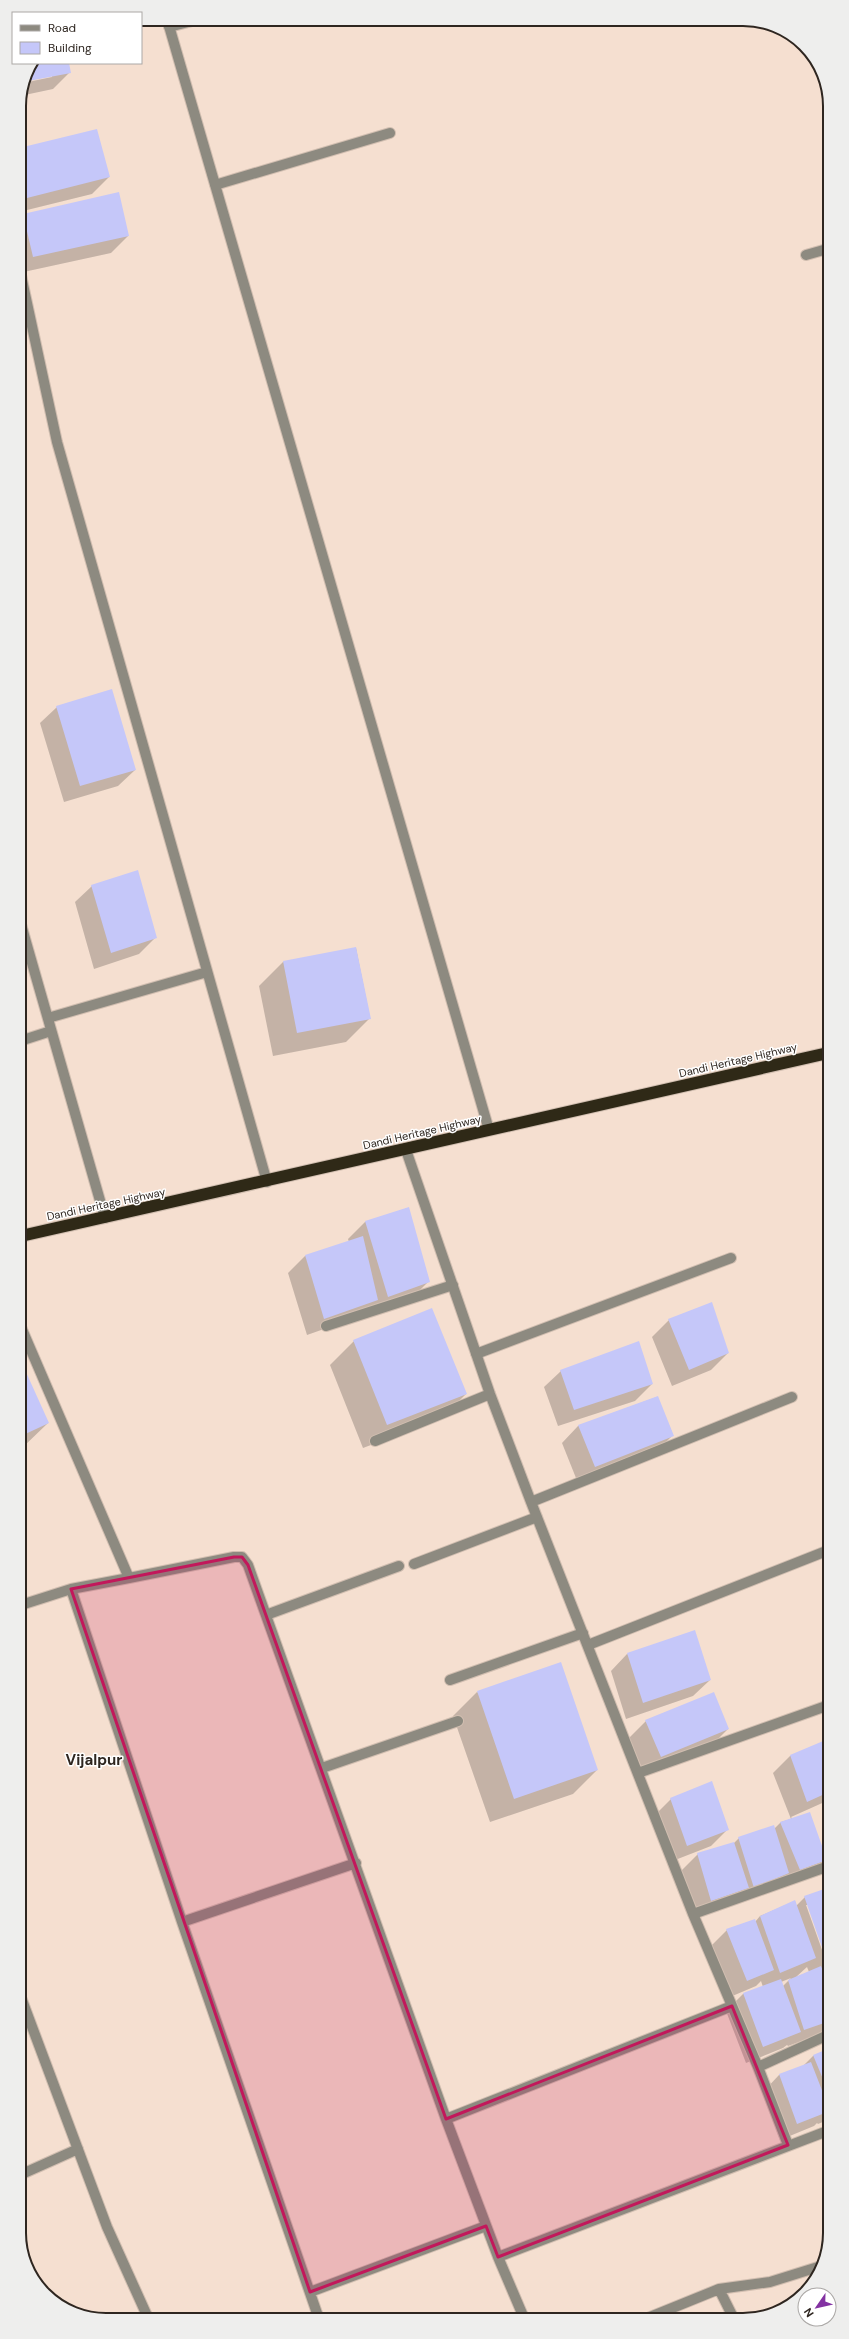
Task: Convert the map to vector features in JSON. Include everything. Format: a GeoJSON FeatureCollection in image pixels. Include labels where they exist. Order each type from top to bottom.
{"type":"FeatureCollection","features":[{"type":"Feature","properties":{"kind":"highway","name":"Dandi Heritage Highway"},"geometry":{"type":"LineString","coordinates":[[26,1235],[267,1182],[823,1054]]}},
{"type":"Feature","properties":{"kind":"street"},"geometry":{"type":"LineString","coordinates":[[169,26],[489,1130]]}},
{"type":"Feature","properties":{"kind":"street"},"geometry":{"type":"LineString","coordinates":[[215,185],[390,133]]}},
{"type":"Feature","properties":{"kind":"street"},"geometry":{"type":"LineString","coordinates":[[806,255],[823,250]]}},
{"type":"Feature","properties":{"kind":"street"},"geometry":{"type":"LineString","coordinates":[[26,297],[57,442],[267,1182]]}},
{"type":"Feature","properties":{"kind":"street"},"geometry":{"type":"LineString","coordinates":[[26,942],[105,1218]]}},
{"type":"Feature","properties":{"kind":"street"},"geometry":{"type":"LineString","coordinates":[[48,1018],[207,972]]}},
{"type":"Feature","properties":{"kind":"street"},"geometry":{"type":"LineString","coordinates":[[26,1039],[52,1031]]}},
{"type":"Feature","properties":{"kind":"street"},"geometry":{"type":"LineString","coordinates":[[406,1150],[490,1394],[531,1502],[693,1914],[758,2067],[788,2145]]}},
{"type":"Feature","properties":{"kind":"street"},"geometry":{"type":"LineString","coordinates":[[476,1354],[731,1258]]}},
{"type":"Feature","properties":{"kind":"street"},"geometry":{"type":"LineString","coordinates":[[326,1326],[453,1286]]}},
{"type":"Feature","properties":{"kind":"street"},"geometry":{"type":"LineString","coordinates":[[26,1339],[129,1578]]}},
{"type":"Feature","properties":{"kind":"street"},"geometry":{"type":"LineString","coordinates":[[375,1441],[490,1394]]}},
{"type":"Feature","properties":{"kind":"street"},"geometry":{"type":"LineString","coordinates":[[531,1502],[792,1397]]}},
{"type":"Feature","properties":{"kind":"street"},"geometry":{"type":"LineString","coordinates":[[414,1564],[538,1517]]}},
{"type":"Feature","properties":{"kind":"street"},"geometry":{"type":"LineString","coordinates":[[588,1645],[823,1552]]}},
{"type":"Feature","properties":{"kind":"street"},"geometry":{"type":"LineString","coordinates":[[26,1603],[71,1589],[242,1557],[248,1565],[356,1863],[446,2119],[498,2257],[522,2313]]}},
{"type":"Feature","properties":{"kind":"street"},"geometry":{"type":"LineString","coordinates":[[266,1615],[399,1566]]}},
{"type":"Feature","properties":{"kind":"street"},"geometry":{"type":"LineString","coordinates":[[71,1589],[182,1922],[317,2313]]}},
{"type":"Feature","properties":{"kind":"street"},"geometry":{"type":"LineString","coordinates":[[450,1680],[583,1632]]}},
{"type":"Feature","properties":{"kind":"street"},"geometry":{"type":"LineString","coordinates":[[638,1773],[823,1707]]}},
{"type":"Feature","properties":{"kind":"street"},"geometry":{"type":"LineString","coordinates":[[322,1768],[458,1721]]}},
{"type":"Feature","properties":{"kind":"street"},"geometry":{"type":"LineString","coordinates":[[182,1922],[356,1863]]}},
{"type":"Feature","properties":{"kind":"street"},"geometry":{"type":"LineString","coordinates":[[693,1914],[823,1868]]}},
{"type":"Feature","properties":{"kind":"street"},"geometry":{"type":"LineString","coordinates":[[446,2119],[732,2006]]}},
{"type":"Feature","properties":{"kind":"street"},"geometry":{"type":"LineString","coordinates":[[26,2011],[107,2227],[146,2313]]}},
{"type":"Feature","properties":{"kind":"street"},"geometry":{"type":"LineString","coordinates":[[758,2067],[823,2037]]}},
{"type":"Feature","properties":{"kind":"street"},"geometry":{"type":"LineString","coordinates":[[498,2257],[823,2132]]}},
{"type":"Feature","properties":{"kind":"street"},"geometry":{"type":"LineString","coordinates":[[26,2172],[78,2149]]}},
{"type":"Feature","properties":{"kind":"street"},"geometry":{"type":"LineString","coordinates":[[310,2292],[486,2226]]}},
{"type":"Feature","properties":{"kind":"street"},"geometry":{"type":"LineString","coordinates":[[662,2313],[719,2289],[770,2282],[815,2268]]}},
{"type":"Feature","properties":{"kind":"street"},"geometry":{"type":"LineString","coordinates":[[719,2289],[731,2313]]}},
{"type":"Feature","properties":{"kind":"highlighted area"},"geometry":{"type":"Polygon","coordinates":[[[234,1557],[242,1557],[248,1565],[446,2119],[732,2006],[788,2145],[498,2257],[486,2226],[310,2292],[71,1589],[234,1557]]]}},
{"type":"Feature","properties":{"kind":"building"},"geometry":{"type":"Polygon","coordinates":[[[38,64],[69,64],[71,73],[30,81],[38,64]]]}},
{"type":"Feature","properties":{"kind":"building"},"geometry":{"type":"Polygon","coordinates":[[[97,129],[110,177],[26,198],[26,146],[97,129]]]}},
{"type":"Feature","properties":{"kind":"building"},"geometry":{"type":"Polygon","coordinates":[[[119,192],[129,236],[33,257],[26,227],[26,213],[119,192]]]}},
{"type":"Feature","properties":{"kind":"building"},"geometry":{"type":"Polygon","coordinates":[[[112,689],[136,770],[80,786],[56,706],[112,689]]]}},
{"type":"Feature","properties":{"kind":"building"},"geometry":{"type":"Polygon","coordinates":[[[138,870],[157,938],[111,953],[91,885],[138,870]]]}},
{"type":"Feature","properties":{"kind":"building"},"geometry":{"type":"Polygon","coordinates":[[[356,947],[371,1019],[297,1033],[283,961],[356,947]]]}},
{"type":"Feature","properties":{"kind":"building"},"geometry":{"type":"Polygon","coordinates":[[[409,1207],[430,1282],[388,1297],[365,1221],[409,1207]]]}},
{"type":"Feature","properties":{"kind":"building"},"geometry":{"type":"Polygon","coordinates":[[[363,1236],[378,1300],[324,1319],[305,1255],[363,1236]]]}},
{"type":"Feature","properties":{"kind":"building"},"geometry":{"type":"Polygon","coordinates":[[[712,1302],[729,1353],[689,1370],[668,1319],[712,1302]]]}},
{"type":"Feature","properties":{"kind":"building"},"geometry":{"type":"Polygon","coordinates":[[[432,1308],[467,1394],[387,1425],[353,1340],[432,1308]]]}},
{"type":"Feature","properties":{"kind":"building"},"geometry":{"type":"Polygon","coordinates":[[[639,1341],[653,1384],[574,1410],[560,1370],[639,1341]]]}},
{"type":"Feature","properties":{"kind":"building"},"geometry":{"type":"Polygon","coordinates":[[[26,1372],[49,1423],[26,1434],[26,1372]]]}},
{"type":"Feature","properties":{"kind":"building"},"geometry":{"type":"Polygon","coordinates":[[[658,1396],[674,1436],[595,1467],[578,1425],[658,1396]]]}},
{"type":"Feature","properties":{"kind":"building"},"geometry":{"type":"Polygon","coordinates":[[[695,1630],[711,1680],[643,1703],[627,1653],[695,1630]]]}},
{"type":"Feature","properties":{"kind":"building"},"geometry":{"type":"Polygon","coordinates":[[[561,1662],[598,1770],[514,1799],[477,1691],[561,1662]]]}},
{"type":"Feature","properties":{"kind":"building"},"geometry":{"type":"Polygon","coordinates":[[[714,1692],[729,1729],[661,1757],[645,1720],[714,1692]]]}},
{"type":"Feature","properties":{"kind":"building"},"geometry":{"type":"Polygon","coordinates":[[[823,1741],[823,1795],[807,1802],[790,1755],[823,1741]]]}},
{"type":"Feature","properties":{"kind":"building"},"geometry":{"type":"Polygon","coordinates":[[[712,1781],[729,1830],[687,1846],[670,1798],[712,1781]]]}},
{"type":"Feature","properties":{"kind":"building"},"geometry":{"type":"Polygon","coordinates":[[[810,1812],[823,1849],[823,1861],[800,1870],[780,1822],[810,1812]]]}},
{"type":"Feature","properties":{"kind":"building"},"geometry":{"type":"Polygon","coordinates":[[[774,1825],[789,1873],[754,1888],[738,1837],[774,1825]]]}},
{"type":"Feature","properties":{"kind":"building"},"geometry":{"type":"Polygon","coordinates":[[[734,1842],[749,1888],[711,1901],[697,1853],[734,1842]]]}},
{"type":"Feature","properties":{"kind":"building"},"geometry":{"type":"Polygon","coordinates":[[[823,1889],[823,1950],[804,1896],[823,1889]]]}},
{"type":"Feature","properties":{"kind":"building"},"geometry":{"type":"Polygon","coordinates":[[[795,1900],[816,1958],[780,1973],[760,1916],[795,1900]]]}},
{"type":"Feature","properties":{"kind":"building"},"geometry":{"type":"Polygon","coordinates":[[[755,1919],[774,1970],[747,1981],[726,1929],[755,1919]]]}},
{"type":"Feature","properties":{"kind":"building"},"geometry":{"type":"Polygon","coordinates":[[[821,1966],[823,1971],[823,2023],[804,2030],[788,1980],[821,1966]]]}},
{"type":"Feature","properties":{"kind":"building"},"geometry":{"type":"Polygon","coordinates":[[[781,1979],[801,2032],[763,2047],[743,1993],[781,1979]]]}},
{"type":"Feature","properties":{"kind":"building"},"geometry":{"type":"Polygon","coordinates":[[[823,2051],[823,2079],[813,2055],[823,2051]]]}},
{"type":"Feature","properties":{"kind":"building"},"geometry":{"type":"Polygon","coordinates":[[[811,2062],[823,2093],[823,2114],[797,2124],[779,2074],[811,2062]]]}},
{"type":"Feature","properties":{"kind":"district","name":"Vijalpur"},"geometry":{"type":"Point","coordinates":[94,1760]}}]}
